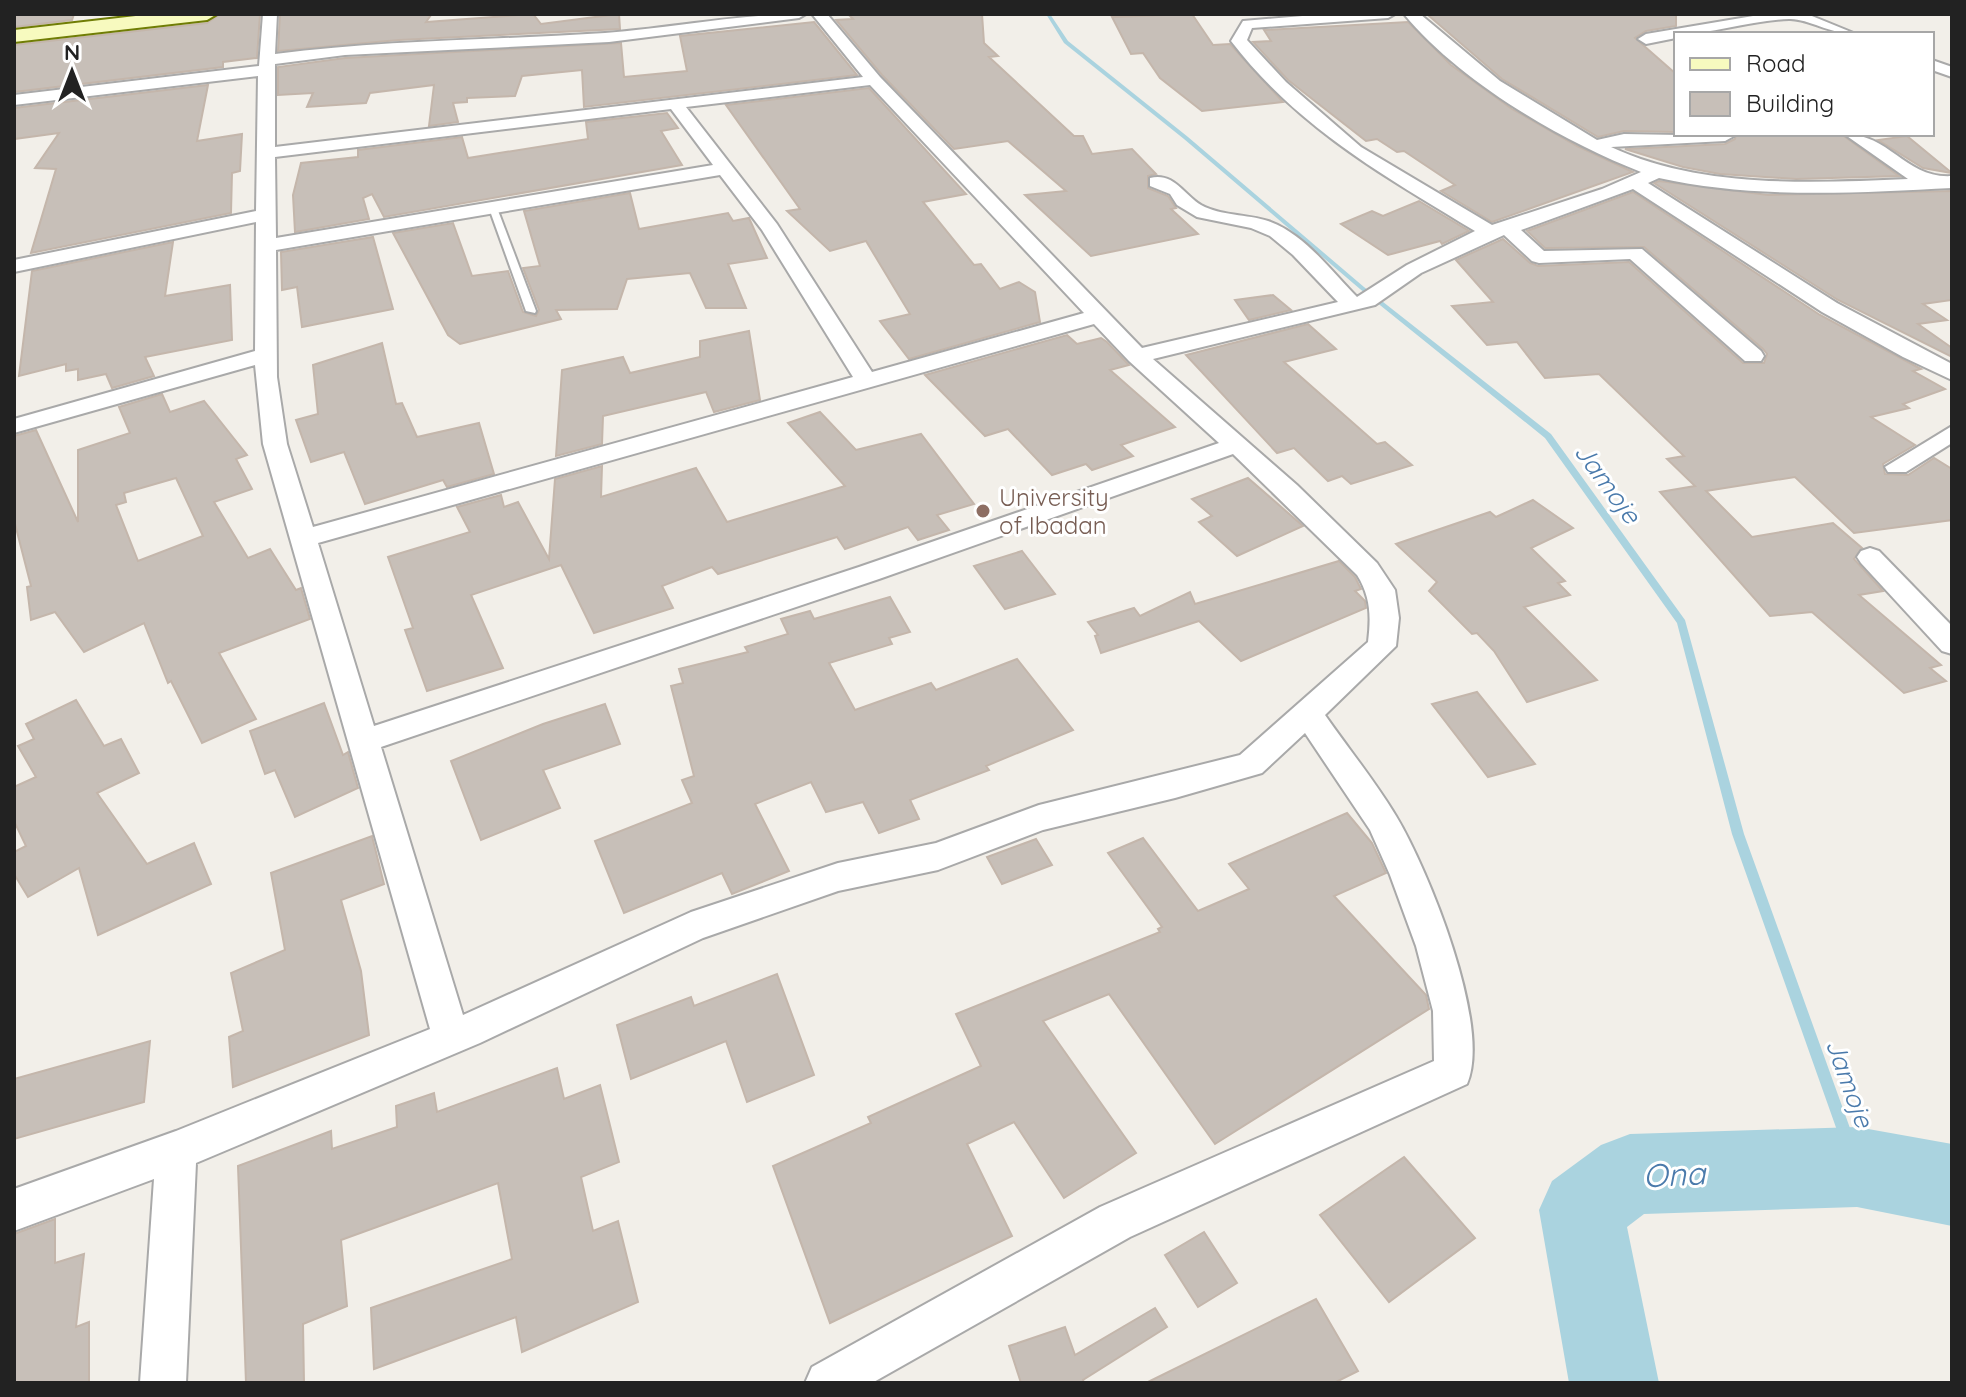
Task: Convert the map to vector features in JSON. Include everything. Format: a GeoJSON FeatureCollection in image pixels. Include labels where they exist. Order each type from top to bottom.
{"type":"FeatureCollection","features":[{"type":"Feature","properties":{"kind":"street"},"geometry":{"type":"LineString","coordinates":[[14,36],[106,19],[207,14]]}},
{"type":"Feature","properties":{"kind":"street"},"geometry":{"type":"LineString","coordinates":[[270,14],[265,153],[266,355],[275,444],[451,1037]]}},
{"type":"Feature","properties":{"kind":"street"},"geometry":{"type":"LineString","coordinates":[[14,100],[267,65],[345,50],[609,37],[799,14]]}},
{"type":"Feature","properties":{"kind":"street"},"geometry":{"type":"LineString","coordinates":[[14,1210],[176,1151],[451,1037],[691,927],[838,877],[938,856],[1039,818],[1175,786],[1251,764],[1382,646],[1385,618],[1381,590],[1367,569],[1137,356],[874,80],[819,14]]}},
{"type":"Feature","properties":{"kind":"street"},"geometry":{"type":"LineString","coordinates":[[1388,14],[1248,24],[1243,28],[1239,41],[1280,85],[1355,151],[1498,229],[1539,257],[1639,255],[1753,356]]}},
{"type":"Feature","properties":{"kind":"street"},"geometry":{"type":"LineString","coordinates":[[1411,14],[1453,55],[1558,129],[1657,172],[1736,182],[1843,187],[1952,182]]}},
{"type":"Feature","properties":{"kind":"street"},"geometry":{"type":"LineString","coordinates":[[1687,32],[1792,14],[1842,32]]}},
{"type":"Feature","properties":{"kind":"street"},"geometry":{"type":"LineString","coordinates":[[1646,39],[1674,34]]}},
{"type":"Feature","properties":{"kind":"street"},"geometry":{"type":"LineString","coordinates":[[265,153],[874,80]]}},
{"type":"Feature","properties":{"kind":"street"},"geometry":{"type":"LineString","coordinates":[[675,104],[770,228],[866,380]]}},
{"type":"Feature","properties":{"kind":"street"},"geometry":{"type":"LineString","coordinates":[[1595,146],[1624,139],[1725,136]]}},
{"type":"Feature","properties":{"kind":"street"},"geometry":{"type":"LineString","coordinates":[[1856,136],[1927,183]]}},
{"type":"Feature","properties":{"kind":"street"},"geometry":{"type":"LineString","coordinates":[[265,246],[723,169]]}},
{"type":"Feature","properties":{"kind":"street"},"geometry":{"type":"LineString","coordinates":[[1137,356],[1368,301],[1414,269],[1498,229],[1657,172]]}},
{"type":"Feature","properties":{"kind":"street"},"geometry":{"type":"LineString","coordinates":[[1156,182],[1177,190],[1181,199],[1193,209],[1267,227],[1306,256],[1352,305]]}},
{"type":"Feature","properties":{"kind":"street"},"geometry":{"type":"LineString","coordinates":[[1635,182],[1804,292],[1899,349],[1952,373]]}},
{"type":"Feature","properties":{"kind":"street"},"geometry":{"type":"LineString","coordinates":[[14,266],[265,215]]}},
{"type":"Feature","properties":{"kind":"street"},"geometry":{"type":"LineString","coordinates":[[304,538],[1101,315]]}},
{"type":"Feature","properties":{"kind":"street"},"geometry":{"type":"LineString","coordinates":[[14,426],[266,355]]}},
{"type":"Feature","properties":{"kind":"street"},"geometry":{"type":"LineString","coordinates":[[1897,467],[1952,433]]}},
{"type":"Feature","properties":{"kind":"street"},"geometry":{"type":"LineString","coordinates":[[364,741],[869,573],[1236,445]]}},
{"type":"Feature","properties":{"kind":"street"},"geometry":{"type":"LineString","coordinates":[[1870,557],[1952,644]]}},
{"type":"Feature","properties":{"kind":"street"},"geometry":{"type":"LineString","coordinates":[[828,1383],[1115,1222],[1453,1071],[1452,1011],[1434,946],[1407,875],[1384,824],[1307,713]]}},
{"type":"Feature","properties":{"kind":"street"},"geometry":{"type":"LineString","coordinates":[[163,1383],[176,1151]]}},
{"type":"Feature","properties":{"kind":"lane"},"geometry":{"type":"LineString","coordinates":[[493,208],[531,311]]}},
{"type":"Feature","properties":{"kind":"building"},"geometry":{"type":"Polygon","coordinates":[[[14,14],[74,14],[72,20],[14,27],[14,14]]]}},
{"type":"Feature","properties":{"kind":"building"},"geometry":{"type":"Polygon","coordinates":[[[220,14],[260,14],[257,58],[223,62],[223,67],[14,92],[14,45],[207,23],[220,14]]]}},
{"type":"Feature","properties":{"kind":"building"},"geometry":{"type":"Polygon","coordinates":[[[280,14],[431,15],[426,22],[533,14],[541,24],[619,14],[620,29],[399,40],[278,51],[280,14]]]}},
{"type":"Feature","properties":{"kind":"building"},"geometry":{"type":"Polygon","coordinates":[[[848,14],[982,14],[984,43],[998,56],[989,57],[1074,136],[1083,136],[1092,154],[1132,149],[1156,174],[1148,176],[1148,188],[1168,196],[1176,208],[1171,209],[1198,234],[1091,256],[1025,195],[1066,191],[1008,141],[954,149],[882,75],[836,20],[853,19],[848,14]]]}},
{"type":"Feature","properties":{"kind":"building"},"geometry":{"type":"Polygon","coordinates":[[[1192,14],[1213,45],[1230,44],[1283,102],[1202,111],[1160,78],[1143,53],[1131,54],[1112,17],[1192,14]]]}},
{"type":"Feature","properties":{"kind":"building"},"geometry":{"type":"Polygon","coordinates":[[[1676,14],[1676,26],[1646,31],[1635,38],[1674,72],[1674,132],[1624,131],[1598,137],[1502,79],[1428,15],[1676,14]]]}},
{"type":"Feature","properties":{"kind":"building"},"geometry":{"type":"Polygon","coordinates":[[[814,22],[857,75],[584,107],[582,70],[522,76],[515,96],[467,98],[467,102],[453,103],[458,122],[429,126],[434,85],[370,93],[366,103],[307,107],[313,93],[278,95],[278,67],[345,58],[621,43],[624,77],[687,71],[680,36],[814,22]]]}},
{"type":"Feature","properties":{"kind":"building"},"geometry":{"type":"Polygon","coordinates":[[[1408,22],[1451,65],[1512,109],[1577,146],[1633,172],[1492,222],[1441,191],[1455,185],[1404,151],[1397,152],[1377,139],[1366,141],[1288,80],[1253,42],[1271,41],[1264,30],[1408,22]]]}},
{"type":"Feature","properties":{"kind":"building"},"geometry":{"type":"Polygon","coordinates":[[[208,85],[197,141],[242,134],[240,171],[232,173],[231,213],[31,253],[56,169],[35,168],[59,133],[14,139],[14,108],[208,85]]]}},
{"type":"Feature","properties":{"kind":"building"},"geometry":{"type":"Polygon","coordinates":[[[869,88],[966,194],[923,202],[974,265],[981,264],[1000,289],[1019,282],[1035,292],[1040,322],[909,359],[880,321],[910,314],[866,241],[830,251],[787,211],[800,209],[726,105],[869,88]]]}},
{"type":"Feature","properties":{"kind":"building"},"geometry":{"type":"Polygon","coordinates":[[[667,113],[678,128],[661,131],[682,165],[384,217],[372,194],[363,198],[369,219],[295,232],[293,195],[301,163],[358,157],[358,150],[462,137],[468,158],[588,139],[586,122],[667,113]]]}},
{"type":"Feature","properties":{"kind":"building"},"geometry":{"type":"Polygon","coordinates":[[[1736,136],[1844,136],[1899,176],[1796,179],[1720,174],[1683,167],[1625,149],[1725,144],[1736,136]]]}},
{"type":"Feature","properties":{"kind":"building"},"geometry":{"type":"Polygon","coordinates":[[[1907,136],[1952,173],[1923,168],[1878,140],[1907,136]]]}},
{"type":"Feature","properties":{"kind":"building"},"geometry":{"type":"Polygon","coordinates":[[[1659,181],[1768,195],[1952,191],[1952,300],[1923,304],[1947,320],[1918,324],[1952,348],[1952,357],[1838,300],[1654,183],[1659,181]]]}},
{"type":"Feature","properties":{"kind":"building"},"geometry":{"type":"Polygon","coordinates":[[[1633,192],[1820,315],[1921,369],[1913,371],[1945,389],[1903,404],[1909,408],[1871,417],[1915,445],[1883,464],[1885,474],[1908,475],[1934,458],[1952,469],[1952,520],[1854,533],[1795,477],[1706,491],[1752,537],[1833,523],[1862,548],[1854,559],[1883,591],[1859,595],[1941,665],[1930,668],[1946,681],[1904,693],[1812,612],[1770,616],[1660,492],[1695,486],[1667,459],[1684,456],[1599,374],[1545,378],[1517,342],[1487,345],[1452,306],[1493,302],[1456,260],[1503,239],[1530,263],[1538,266],[1629,262],[1743,363],[1764,363],[1767,354],[1763,349],[1644,247],[1545,248],[1527,231],[1633,192]]]}},
{"type":"Feature","properties":{"kind":"building"},"geometry":{"type":"Polygon","coordinates":[[[630,193],[639,229],[728,213],[733,221],[749,218],[767,258],[728,264],[746,308],[706,308],[690,273],[627,279],[617,309],[556,310],[561,319],[460,344],[448,335],[393,233],[453,223],[472,276],[508,271],[523,312],[536,316],[539,310],[523,268],[540,266],[524,211],[630,193]]]}},
{"type":"Feature","properties":{"kind":"building"},"geometry":{"type":"Polygon","coordinates":[[[1419,201],[1469,231],[1442,244],[1440,241],[1388,255],[1341,224],[1372,211],[1383,216],[1419,201]]]}},
{"type":"Feature","properties":{"kind":"building"},"geometry":{"type":"Polygon","coordinates":[[[373,237],[393,309],[302,327],[297,287],[282,290],[281,252],[373,237]]]}},
{"type":"Feature","properties":{"kind":"building"},"geometry":{"type":"Polygon","coordinates":[[[173,242],[165,296],[230,285],[232,340],[145,357],[154,376],[112,388],[106,374],[78,380],[78,369],[66,371],[66,364],[19,376],[32,271],[173,242]]]}},
{"type":"Feature","properties":{"kind":"building"},"geometry":{"type":"Polygon","coordinates":[[[1273,295],[1291,310],[1249,320],[1235,300],[1273,295]]]}},
{"type":"Feature","properties":{"kind":"building"},"geometry":{"type":"Polygon","coordinates":[[[1308,324],[1336,349],[1284,362],[1377,444],[1385,442],[1412,465],[1351,484],[1342,476],[1328,481],[1294,448],[1277,453],[1186,355],[1308,324]]]}},
{"type":"Feature","properties":{"kind":"building"},"geometry":{"type":"Polygon","coordinates":[[[749,331],[760,400],[714,412],[706,392],[603,416],[602,444],[556,456],[562,370],[623,357],[630,373],[700,357],[700,341],[749,331]]]}},
{"type":"Feature","properties":{"kind":"building"},"geometry":{"type":"Polygon","coordinates":[[[1067,335],[1077,344],[1101,338],[1107,342],[1129,365],[1110,370],[1175,427],[1121,445],[1133,456],[1092,470],[1086,464],[1052,475],[1008,429],[985,436],[925,375],[1067,335]]]}},
{"type":"Feature","properties":{"kind":"building"},"geometry":{"type":"Polygon","coordinates":[[[382,343],[396,404],[402,403],[417,437],[479,423],[494,474],[447,487],[443,480],[365,504],[344,452],[311,462],[296,420],[318,414],[313,365],[382,343]]]}},
{"type":"Feature","properties":{"kind":"building"},"geometry":{"type":"Polygon","coordinates":[[[162,394],[170,412],[204,401],[247,455],[236,459],[252,489],[214,502],[248,558],[270,549],[296,590],[301,588],[310,619],[219,653],[256,719],[202,743],[171,681],[168,683],[144,623],[84,652],[55,612],[31,620],[27,587],[31,586],[14,520],[14,436],[36,430],[78,522],[78,450],[130,433],[119,407],[162,394]],[[176,478],[124,493],[126,502],[116,505],[138,561],[203,536],[176,478]]]}},
{"type":"Feature","properties":{"kind":"building"},"geometry":{"type":"Polygon","coordinates":[[[820,412],[856,450],[921,434],[974,504],[937,515],[949,530],[918,540],[908,527],[845,549],[837,537],[718,574],[712,567],[662,586],[673,608],[594,633],[561,565],[471,595],[503,668],[427,691],[405,630],[413,628],[388,557],[470,532],[457,507],[501,495],[504,507],[518,502],[549,559],[555,479],[602,466],[601,497],[696,468],[727,522],[845,486],[788,423],[820,412]]]}},
{"type":"Feature","properties":{"kind":"building"},"geometry":{"type":"Polygon","coordinates":[[[1248,478],[1303,526],[1237,556],[1199,522],[1212,516],[1192,499],[1248,478]]]}},
{"type":"Feature","properties":{"kind":"building"},"geometry":{"type":"Polygon","coordinates":[[[1533,500],[1573,528],[1531,548],[1565,581],[1558,583],[1570,595],[1524,607],[1597,680],[1527,702],[1494,651],[1477,633],[1472,634],[1429,591],[1437,582],[1396,544],[1490,512],[1496,517],[1533,500]]]}},
{"type":"Feature","properties":{"kind":"building"},"geometry":{"type":"Polygon","coordinates":[[[1022,551],[1055,594],[1005,609],[974,566],[1022,551]]]}},
{"type":"Feature","properties":{"kind":"building"},"geometry":{"type":"Polygon","coordinates":[[[1339,561],[1355,577],[1361,589],[1355,591],[1365,601],[1366,608],[1241,661],[1199,621],[1101,653],[1095,636],[1098,635],[1088,622],[1134,608],[1140,616],[1190,592],[1195,604],[1339,561]]]}},
{"type":"Feature","properties":{"kind":"building"},"geometry":{"type":"Polygon","coordinates":[[[890,597],[910,632],[889,638],[892,644],[829,663],[855,710],[931,683],[936,690],[1017,659],[1073,730],[986,766],[989,770],[910,800],[919,819],[879,833],[863,802],[826,812],[811,782],[755,804],[789,871],[732,894],[722,873],[624,913],[595,841],[692,803],[682,780],[694,776],[671,686],[683,683],[679,669],[748,652],[745,647],[788,634],[781,619],[810,611],[814,619],[890,597]]]}},
{"type":"Feature","properties":{"kind":"building"},"geometry":{"type":"Polygon","coordinates":[[[1477,692],[1535,764],[1488,777],[1432,704],[1477,692]]]}},
{"type":"Feature","properties":{"kind":"building"},"geometry":{"type":"Polygon","coordinates":[[[76,700],[104,746],[121,739],[139,773],[97,793],[147,864],[194,843],[211,884],[98,935],[79,868],[28,897],[14,874],[14,852],[26,846],[14,821],[14,787],[36,777],[18,746],[34,739],[26,724],[76,700]]]}},
{"type":"Feature","properties":{"kind":"building"},"geometry":{"type":"Polygon","coordinates":[[[324,703],[343,755],[348,752],[358,788],[295,817],[275,770],[265,774],[250,731],[324,703]]]}},
{"type":"Feature","properties":{"kind":"building"},"geometry":{"type":"Polygon","coordinates":[[[605,704],[620,744],[543,770],[560,808],[481,840],[451,761],[543,724],[605,704]]]}},
{"type":"Feature","properties":{"kind":"building"},"geometry":{"type":"Polygon","coordinates":[[[1347,813],[1372,843],[1386,873],[1334,896],[1426,995],[1429,1009],[1215,1144],[1109,994],[1043,1021],[1136,1153],[1064,1198],[1014,1122],[967,1144],[1012,1236],[830,1323],[773,1166],[871,1123],[868,1117],[981,1066],[956,1014],[1160,932],[1158,929],[1162,927],[1108,853],[1143,838],[1198,911],[1249,889],[1229,864],[1347,813]]]}},
{"type":"Feature","properties":{"kind":"building"},"geometry":{"type":"Polygon","coordinates":[[[372,836],[384,884],[341,900],[361,971],[369,1035],[233,1087],[229,1037],[243,1031],[231,973],[285,950],[271,873],[372,836]]]}},
{"type":"Feature","properties":{"kind":"building"},"geometry":{"type":"Polygon","coordinates":[[[1036,839],[1052,865],[1002,884],[987,857],[1036,839]]]}},
{"type":"Feature","properties":{"kind":"building"},"geometry":{"type":"Polygon","coordinates":[[[777,974],[814,1075],[747,1102],[726,1041],[631,1079],[617,1025],[691,997],[694,1006],[777,974]]]}},
{"type":"Feature","properties":{"kind":"building"},"geometry":{"type":"Polygon","coordinates":[[[150,1041],[144,1102],[14,1139],[14,1079],[150,1041]]]}},
{"type":"Feature","properties":{"kind":"building"},"geometry":{"type":"Polygon","coordinates":[[[557,1068],[564,1099],[600,1085],[619,1162],[581,1177],[593,1231],[618,1221],[638,1302],[522,1352],[516,1317],[374,1369],[371,1308],[512,1259],[498,1183],[341,1240],[347,1306],[303,1324],[304,1383],[246,1383],[238,1166],[331,1131],[332,1149],[397,1127],[396,1106],[434,1093],[437,1112],[557,1068]]]}},
{"type":"Feature","properties":{"kind":"building"},"geometry":{"type":"Polygon","coordinates":[[[1404,1157],[1475,1238],[1389,1302],[1320,1215],[1404,1157]]]}},
{"type":"Feature","properties":{"kind":"building"},"geometry":{"type":"Polygon","coordinates":[[[55,1219],[55,1263],[84,1254],[76,1327],[89,1322],[89,1383],[14,1383],[14,1234],[55,1219]]]}},
{"type":"Feature","properties":{"kind":"building"},"geometry":{"type":"Polygon","coordinates":[[[1204,1232],[1237,1283],[1198,1307],[1165,1255],[1204,1232]]]}},
{"type":"Feature","properties":{"kind":"building"},"geometry":{"type":"Polygon","coordinates":[[[1316,1299],[1358,1371],[1334,1383],[1146,1383],[1316,1299]]]}},
{"type":"Feature","properties":{"kind":"building"},"geometry":{"type":"Polygon","coordinates":[[[1155,1308],[1167,1327],[1083,1380],[1084,1383],[1021,1383],[1009,1346],[1065,1327],[1075,1355],[1155,1308]]]}},
{"type":"Feature","properties":{"kind":"waterway","name":"Jamoje"},"geometry":{"type":"LineString","coordinates":[[1048,14],[1066,42],[1186,138],[1362,288],[1548,436],[1682,622],[1738,834],[1857,1167]]}},
{"type":"Feature","properties":{"kind":"waterway","name":"Ona"},"geometry":{"type":"LineString","coordinates":[[1614,1383],[1601,1302],[1581,1210],[1630,1174],[1857,1167],[1952,1185]]}},
{"type":"Feature","properties":{"kind":"place","name":"University of Ibadan"},"geometry":{"type":"Point","coordinates":[983,511]}}]}
